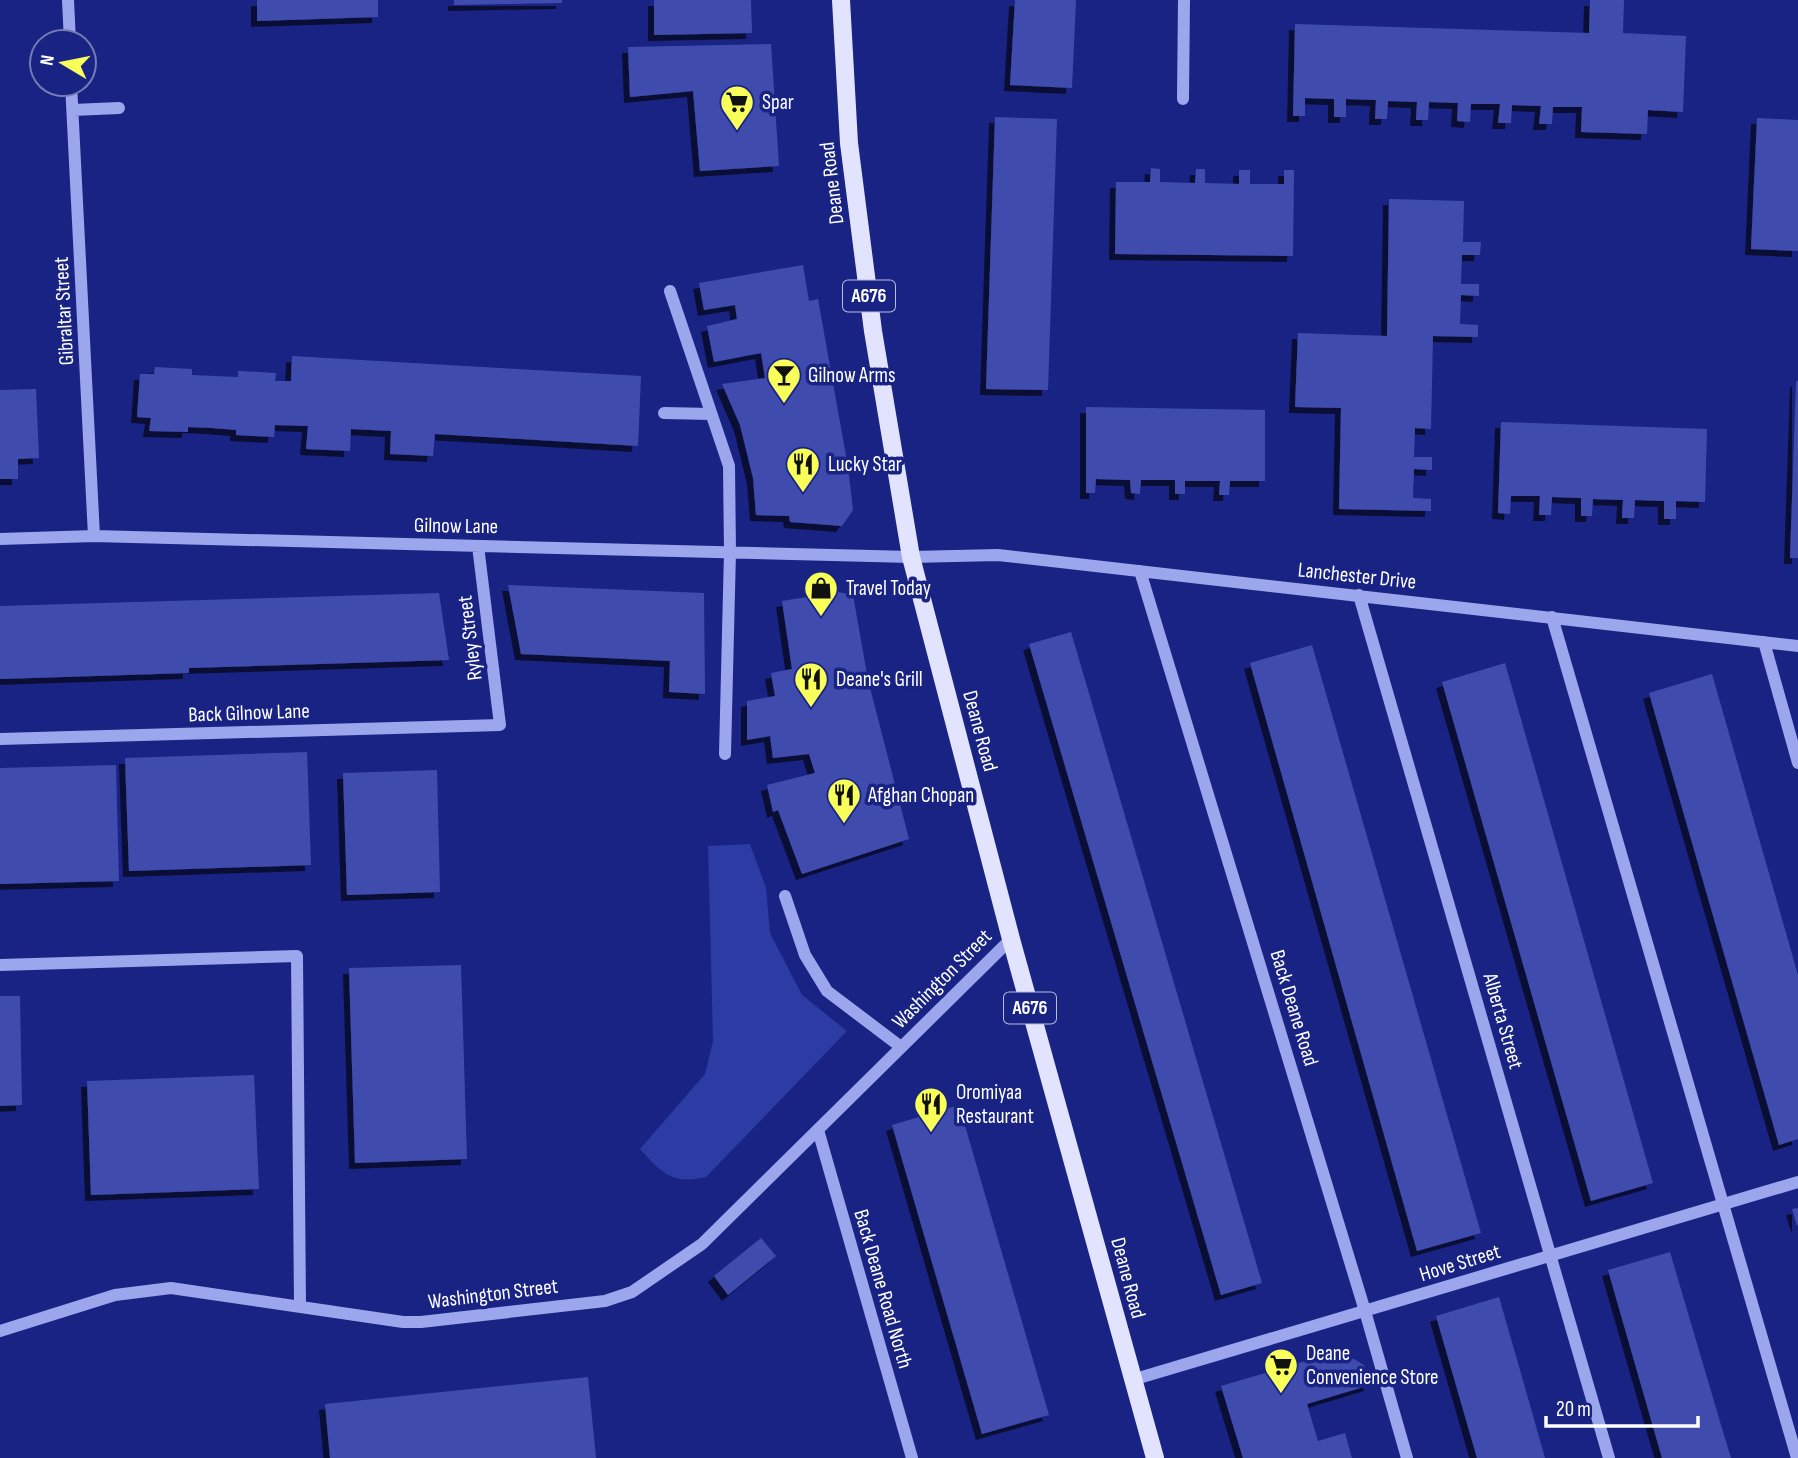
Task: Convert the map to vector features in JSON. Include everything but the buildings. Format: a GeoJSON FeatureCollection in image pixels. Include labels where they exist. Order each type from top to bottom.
{"type":"FeatureCollection","features":[{"type":"Feature","properties":{"kind":"main road","name":"Deane Road"},"geometry":{"type":"LineString","coordinates":[[841,0],[849,143],[873,331],[911,557],[1011,939],[1153,1457]]}},
{"type":"Feature","properties":{"kind":"street"},"geometry":{"type":"LineString","coordinates":[[68,0],[69,28]]}},
{"type":"Feature","properties":{"kind":"street"},"geometry":{"type":"LineString","coordinates":[[1183,99],[1184,0]]}},
{"type":"Feature","properties":{"kind":"street","name":"Gibraltar Street"},"geometry":{"type":"LineString","coordinates":[[72,98],[94,536]]}},
{"type":"Feature","properties":{"kind":"street"},"geometry":{"type":"LineString","coordinates":[[73,110],[118,108]]}},
{"type":"Feature","properties":{"kind":"street"},"geometry":{"type":"LineString","coordinates":[[670,291],[729,466],[730,552],[725,754]]}},
{"type":"Feature","properties":{"kind":"street"},"geometry":{"type":"LineString","coordinates":[[664,413],[711,414]]}},
{"type":"Feature","properties":{"kind":"street","name":"Gilnow Lane"},"geometry":{"type":"LineString","coordinates":[[0,539],[94,536],[911,557]]}},
{"type":"Feature","properties":{"kind":"street","name":"Ryley Street"},"geometry":{"type":"LineString","coordinates":[[478,545],[500,725]]}},
{"type":"Feature","properties":{"kind":"street","name":"Lanchester Drive"},"geometry":{"type":"LineString","coordinates":[[911,557],[998,555],[1798,646]]}},
{"type":"Feature","properties":{"kind":"street","name":"Back Deane Road"},"geometry":{"type":"LineString","coordinates":[[1140,570],[1366,1311],[1407,1458]]}},
{"type":"Feature","properties":{"kind":"street","name":"Alberta Street"},"geometry":{"type":"LineString","coordinates":[[1359,595],[1609,1458]]}},
{"type":"Feature","properties":{"kind":"street"},"geometry":{"type":"LineString","coordinates":[[1552,617],[1797,1458]]}},
{"type":"Feature","properties":{"kind":"street"},"geometry":{"type":"LineString","coordinates":[[1764,642],[1798,763]]}},
{"type":"Feature","properties":{"kind":"street","name":"Back Gilnow Lane"},"geometry":{"type":"LineString","coordinates":[[0,738],[500,725]]}},
{"type":"Feature","properties":{"kind":"street","name":"Washington Street"},"geometry":{"type":"LineString","coordinates":[[785,896],[805,956],[827,992],[901,1047]]}},
{"type":"Feature","properties":{"kind":"street","name":"Washington Street"},"geometry":{"type":"LineString","coordinates":[[0,1331],[115,1295],[172,1288],[403,1322],[605,1301],[632,1292],[702,1244],[1011,939]]}},
{"type":"Feature","properties":{"kind":"street"},"geometry":{"type":"LineString","coordinates":[[0,965],[297,956],[300,1306]]}},
{"type":"Feature","properties":{"kind":"street","name":"Back Deane Road North"},"geometry":{"type":"LineString","coordinates":[[818,1130],[912,1458]]}},
{"type":"Feature","properties":{"kind":"street","name":"Hove Street"},"geometry":{"type":"LineString","coordinates":[[1132,1380],[1798,1182]]}},
{"type":"Feature","properties":{"kind":"shaded area"},"geometry":{"type":"Polygon","coordinates":[[[750,844],[766,888],[770,933],[802,995],[847,1031],[706,1177],[676,1178],[661,1171],[640,1149],[705,1074],[713,1041],[708,846],[750,844]]]}},
{"type":"Feature","properties":{"kind":"place","name":"Spar"},"geometry":{"type":"Point","coordinates":[737,132]}},
{"type":"Feature","properties":{"kind":"place","name":"Gilnow Arms"},"geometry":{"type":"Point","coordinates":[784,405]}},
{"type":"Feature","properties":{"kind":"place","name":"Lucky Star"},"geometry":{"type":"Point","coordinates":[803,494]}},
{"type":"Feature","properties":{"kind":"place","name":"Travel Today"},"geometry":{"type":"Point","coordinates":[821,618]}},
{"type":"Feature","properties":{"kind":"place","name":"Deane's Grill"},"geometry":{"type":"Point","coordinates":[811,709]}},
{"type":"Feature","properties":{"kind":"place","name":"Afghan Chopan"},"geometry":{"type":"Point","coordinates":[844,825]}},
{"type":"Feature","properties":{"kind":"place","name":"Oromiyaa Restaurant"},"geometry":{"type":"Point","coordinates":[931,1134]}},
{"type":"Feature","properties":{"kind":"place","name":"Deane Convenience Store"},"geometry":{"type":"Point","coordinates":[1281,1395]}}]}
